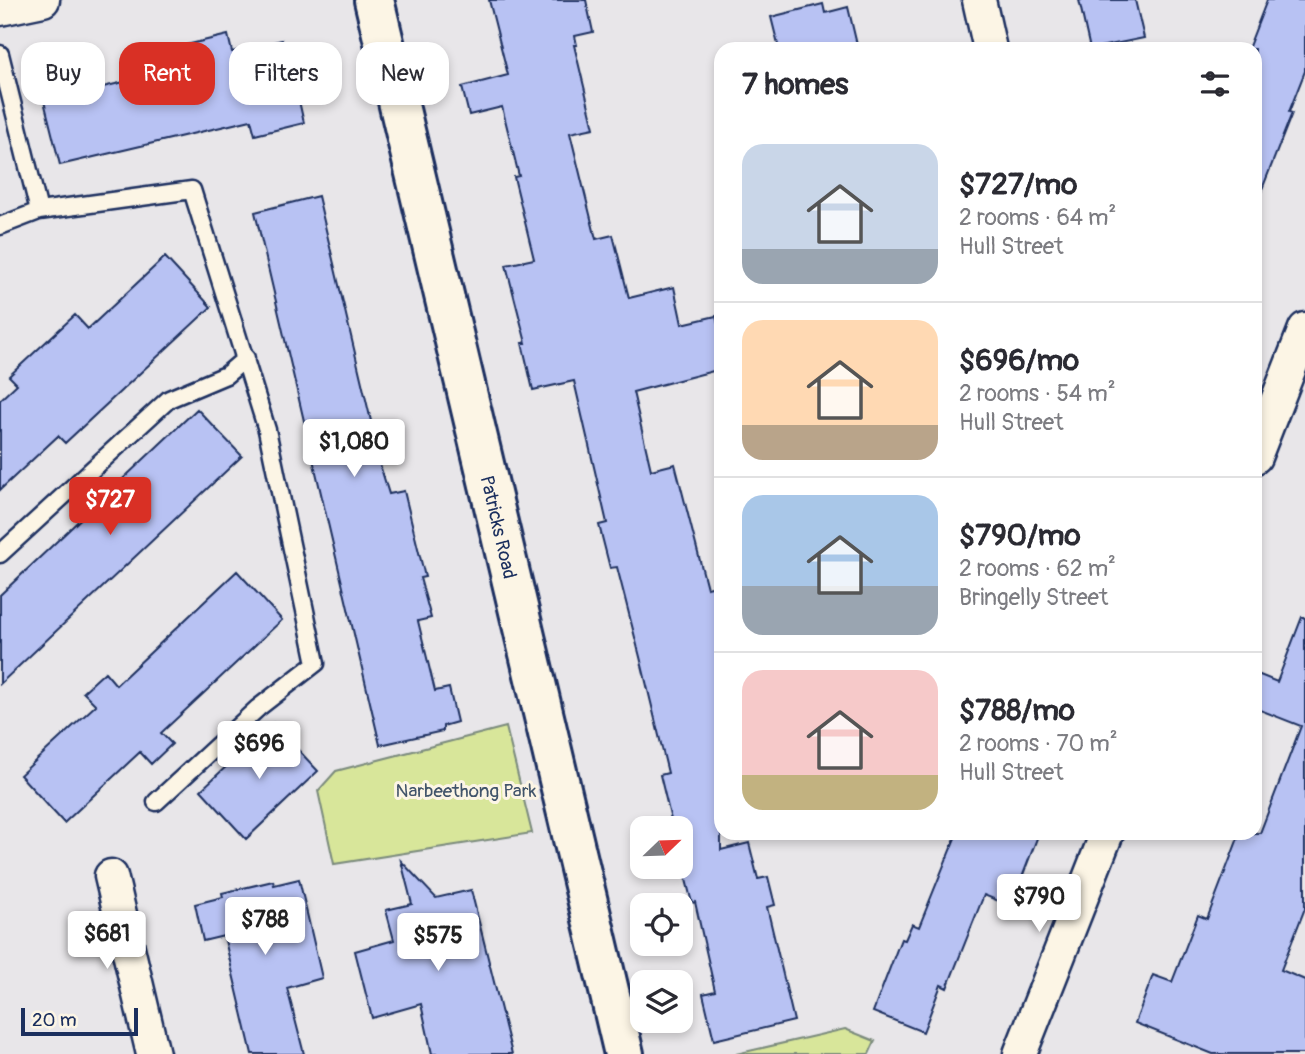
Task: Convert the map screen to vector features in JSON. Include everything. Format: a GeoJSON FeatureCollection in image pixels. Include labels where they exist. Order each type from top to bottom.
{"type":"FeatureCollection","features":[{"type":"Feature","properties":{"kind":"main road","name":"Patricks Road"},"geometry":{"type":"LineString","coordinates":[[374,0],[624,1054]]}},
{"type":"Feature","properties":{"kind":"street"},"geometry":{"type":"LineString","coordinates":[[0,9],[43,0]]}},
{"type":"Feature","properties":{"kind":"street"},"geometry":{"type":"LineString","coordinates":[[979,0],[988,42]]}},
{"type":"Feature","properties":{"kind":"street"},"geometry":{"type":"LineString","coordinates":[[1262,439],[1305,329]]}},
{"type":"Feature","properties":{"kind":"street"},"geometry":{"type":"LineString","coordinates":[[1020,1054],[1104,840]]}},
{"type":"Feature","properties":{"kind":"street"},"geometry":{"type":"LineString","coordinates":[[111,876],[153,1054]]}},
{"type":"Feature","properties":{"kind":"lane"},"geometry":{"type":"LineString","coordinates":[[0,54],[39,211]]}},
{"type":"Feature","properties":{"kind":"lane"},"geometry":{"type":"LineString","coordinates":[[0,226],[39,211],[192,190],[267,430],[316,663],[258,708],[156,803]]}},
{"type":"Feature","properties":{"kind":"lane"},"geometry":{"type":"LineString","coordinates":[[0,554],[169,400],[226,375],[246,358]]}},
{"type":"Feature","properties":{"kind":"green space","name":"Narbeethong Park"},"geometry":{"type":"Polygon","coordinates":[[[506,727],[532,833],[334,864],[318,791],[336,771],[506,727]]]}},
{"type":"Feature","properties":{"kind":"green space"},"geometry":{"type":"Polygon","coordinates":[[[845,1029],[875,1041],[869,1054],[736,1054],[845,1029]]]}},
{"type":"Feature","properties":{"kind":"building"},"geometry":{"type":"Polygon","coordinates":[[[489,0],[586,0],[593,32],[575,36],[577,45],[574,45],[594,128],[570,133],[596,239],[613,235],[629,298],[674,287],[682,324],[714,316],[714,371],[633,392],[651,470],[675,464],[707,588],[714,586],[714,840],[721,840],[721,850],[749,843],[758,879],[768,877],[775,905],[767,907],[794,1021],[714,1040],[703,994],[715,991],[695,902],[693,903],[693,893],[689,893],[686,879],[693,879],[693,816],[670,816],[660,775],[668,773],[617,567],[610,568],[599,525],[607,523],[574,381],[533,390],[522,343],[526,343],[506,265],[534,259],[514,177],[519,176],[502,107],[469,115],[462,87],[508,75],[489,0]]]}},
{"type":"Feature","properties":{"kind":"building"},"geometry":{"type":"Polygon","coordinates":[[[1079,0],[1135,0],[1144,38],[1124,42],[1088,42],[1079,0]]]}},
{"type":"Feature","properties":{"kind":"building"},"geometry":{"type":"Polygon","coordinates":[[[1267,0],[1305,0],[1305,71],[1289,112],[1292,113],[1262,189],[1262,42],[1251,42],[1267,0]]]}},
{"type":"Feature","properties":{"kind":"building"},"geometry":{"type":"Polygon","coordinates":[[[823,4],[825,13],[848,7],[856,42],[777,42],[771,17],[823,4]]]}},
{"type":"Feature","properties":{"kind":"building"},"geometry":{"type":"Polygon","coordinates":[[[228,35],[229,105],[300,105],[304,123],[255,135],[251,120],[60,165],[45,105],[105,105],[105,87],[119,83],[119,105],[215,105],[215,42],[199,42],[228,35]]]}},
{"type":"Feature","properties":{"kind":"building"},"geometry":{"type":"Polygon","coordinates":[[[318,196],[375,438],[372,439],[389,494],[404,491],[425,577],[420,578],[431,618],[418,621],[435,691],[449,688],[457,722],[443,726],[443,731],[380,745],[255,212],[318,196]]]}},
{"type":"Feature","properties":{"kind":"building"},"geometry":{"type":"Polygon","coordinates":[[[165,257],[211,307],[65,443],[58,436],[0,490],[0,400],[17,384],[9,376],[75,315],[88,329],[165,257]]]}},
{"type":"Feature","properties":{"kind":"building"},"geometry":{"type":"Polygon","coordinates":[[[197,409],[242,456],[0,684],[0,595],[197,409]]]}},
{"type":"Feature","properties":{"kind":"building"},"geometry":{"type":"Polygon","coordinates":[[[237,571],[282,620],[161,733],[172,744],[151,764],[140,752],[64,823],[20,775],[96,705],[83,692],[105,672],[116,685],[237,571]]]}},
{"type":"Feature","properties":{"kind":"building"},"geometry":{"type":"Polygon","coordinates":[[[1302,617],[1305,618],[1305,908],[1281,970],[1305,980],[1305,1054],[1213,1054],[1135,1023],[1153,975],[1172,982],[1198,915],[1207,919],[1237,840],[1262,840],[1262,828],[1301,726],[1262,711],[1262,676],[1277,682],[1302,617]]]}},
{"type":"Feature","properties":{"kind":"building"},"geometry":{"type":"Polygon","coordinates":[[[273,723],[318,771],[246,839],[201,790],[273,723]]]}},
{"type":"Feature","properties":{"kind":"building"},"geometry":{"type":"Polygon","coordinates":[[[954,840],[1036,840],[1011,906],[984,895],[947,988],[941,985],[923,1032],[873,1012],[901,939],[905,940],[912,924],[919,927],[954,840]]]}},
{"type":"Feature","properties":{"kind":"building"},"geometry":{"type":"Polygon","coordinates":[[[401,861],[436,898],[471,890],[512,1054],[432,1054],[421,1004],[372,1018],[355,951],[394,940],[386,910],[412,904],[401,861]]]}},
{"type":"Feature","properties":{"kind":"building"},"geometry":{"type":"Polygon","coordinates":[[[299,879],[322,978],[287,988],[304,1054],[252,1054],[224,936],[203,941],[195,904],[223,897],[222,893],[273,881],[274,885],[299,879]]]}}]}
